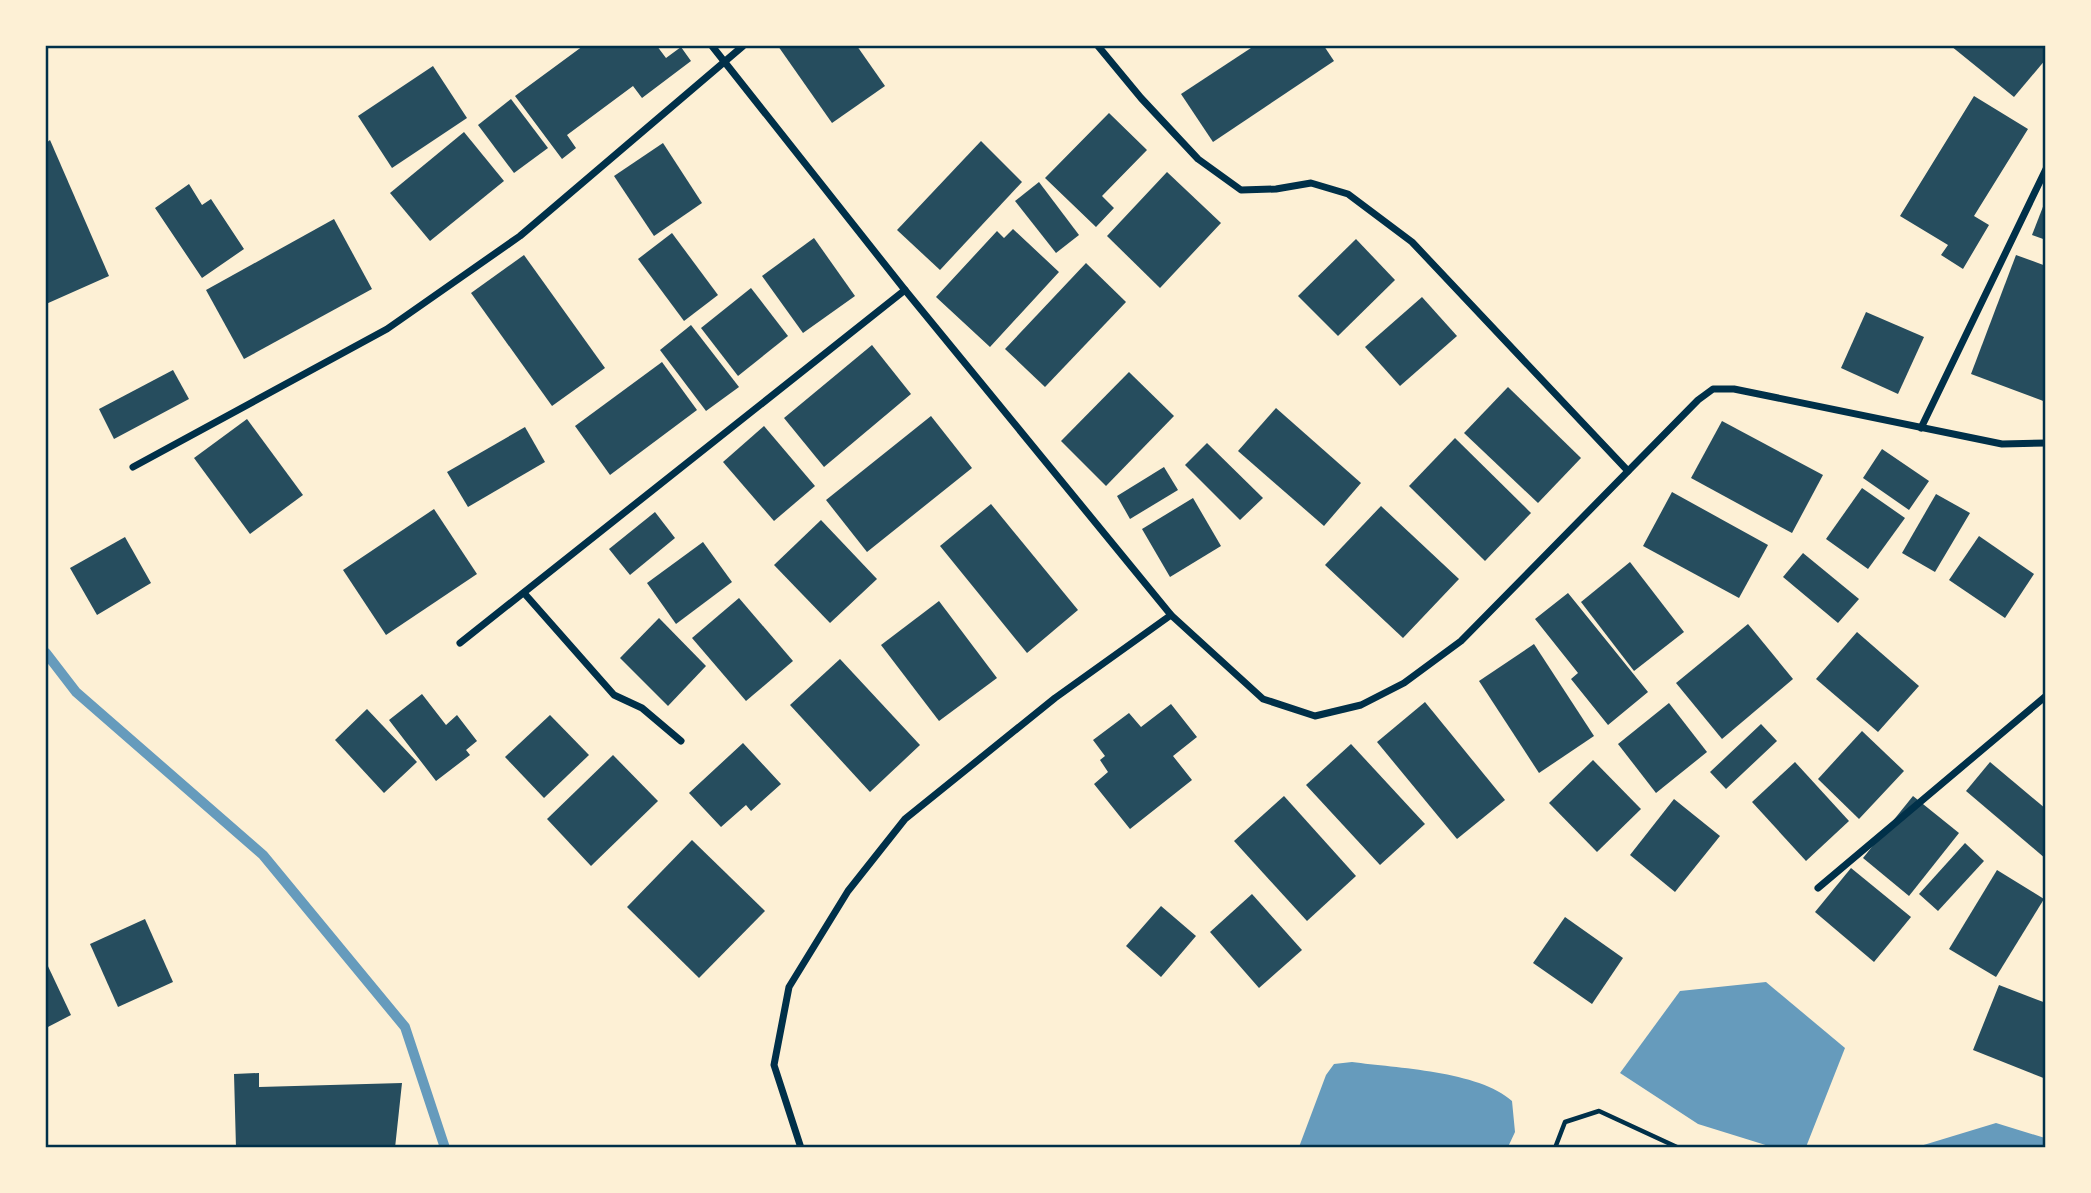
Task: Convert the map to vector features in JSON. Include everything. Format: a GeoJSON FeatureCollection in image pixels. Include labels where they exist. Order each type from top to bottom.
{"type":"FeatureCollection","features":[{"type":"Feature","properties":{"kind":"street"},"geometry":{"type":"LineString","coordinates":[[712,46],[905,290],[1171,615],[1263,699],[1315,716],[1361,705],[1404,683],[1461,641],[1698,400],[1713,389],[1734,389],[2002,444],[2046,443]]}},
{"type":"Feature","properties":{"kind":"street"},"geometry":{"type":"LineString","coordinates":[[133,467],[387,329],[520,236],[743,46]]}},
{"type":"Feature","properties":{"kind":"street"},"geometry":{"type":"LineString","coordinates":[[1098,46],[1140,98],[1198,159],[1241,190],[1311,183],[1348,194],[1412,242],[1628,471]]}},
{"type":"Feature","properties":{"kind":"street"},"geometry":{"type":"LineString","coordinates":[[1921,428],[2046,169]]}},
{"type":"Feature","properties":{"kind":"street"},"geometry":{"type":"LineString","coordinates":[[460,643],[905,290]]}},
{"type":"Feature","properties":{"kind":"street"},"geometry":{"type":"LineString","coordinates":[[524,593],[614,695],[642,708],[681,741]]}},
{"type":"Feature","properties":{"kind":"street"},"geometry":{"type":"LineString","coordinates":[[801,1147],[774,1065],[789,987],[848,891],[905,819],[1055,698],[1171,615]]}},
{"type":"Feature","properties":{"kind":"street"},"geometry":{"type":"LineString","coordinates":[[1818,888],[2046,696]]}},
{"type":"Feature","properties":{"kind":"path"},"geometry":{"type":"LineString","coordinates":[[1555,1147],[1565,1122],[1599,1111],[1679,1147]]}},
{"type":"Feature","properties":{"kind":"water"},"geometry":{"type":"Polygon","coordinates":[[[1766,982],[1845,1048],[1806,1147],[1772,1147],[1698,1124],[1620,1073],[1680,991],[1766,982]]]}},
{"type":"Feature","properties":{"kind":"water"},"geometry":{"type":"Polygon","coordinates":[[[1352,1062],[1436,1072],[1479,1083],[1497,1091],[1512,1101],[1515,1132],[1508,1147],[1299,1147],[1326,1075],[1334,1064],[1352,1062]]]}},
{"type":"Feature","properties":{"kind":"water"},"geometry":{"type":"Polygon","coordinates":[[[1996,1123],[2045,1138],[2045,1147],[1917,1147],[1996,1123]]]}},
{"type":"Feature","properties":{"kind":"building"},"geometry":{"type":"Polygon","coordinates":[[[583,46],[657,46],[666,58],[681,47],[691,61],[642,98],[633,86],[567,135],[576,148],[562,159],[515,96],[583,46]]]}},
{"type":"Feature","properties":{"kind":"building"},"geometry":{"type":"Polygon","coordinates":[[[778,46],[857,46],[885,86],[832,123],[778,46]]]}},
{"type":"Feature","properties":{"kind":"building"},"geometry":{"type":"Polygon","coordinates":[[[1254,46],[1324,46],[1334,61],[1213,142],[1181,94],[1254,46]]]}},
{"type":"Feature","properties":{"kind":"building"},"geometry":{"type":"Polygon","coordinates":[[[1951,46],[2046,46],[2046,59],[2014,97],[1951,46]]]}},
{"type":"Feature","properties":{"kind":"building"},"geometry":{"type":"Polygon","coordinates":[[[433,66],[467,118],[392,168],[358,116],[433,66]]]}},
{"type":"Feature","properties":{"kind":"building"},"geometry":{"type":"Polygon","coordinates":[[[1974,96],[2028,129],[1974,216],[1989,225],[1963,269],[1941,255],[1948,245],[1900,216],[1974,96]]]}},
{"type":"Feature","properties":{"kind":"building"},"geometry":{"type":"Polygon","coordinates":[[[511,99],[548,148],[514,173],[478,125],[511,99]]]}},
{"type":"Feature","properties":{"kind":"building"},"geometry":{"type":"Polygon","coordinates":[[[1109,113],[1147,150],[1102,196],[1114,208],[1096,227],[1045,178],[1109,113]]]}},
{"type":"Feature","properties":{"kind":"building"},"geometry":{"type":"Polygon","coordinates":[[[464,132],[504,181],[430,241],[390,193],[464,132]]]}},
{"type":"Feature","properties":{"kind":"building"},"geometry":{"type":"Polygon","coordinates":[[[50,140],[109,276],[46,304],[46,143],[50,140]]]}},
{"type":"Feature","properties":{"kind":"building"},"geometry":{"type":"Polygon","coordinates":[[[981,141],[1022,182],[940,270],[897,230],[981,141]]]}},
{"type":"Feature","properties":{"kind":"building"},"geometry":{"type":"Polygon","coordinates":[[[663,143],[702,203],[654,236],[614,176],[663,143]]]}},
{"type":"Feature","properties":{"kind":"building"},"geometry":{"type":"Polygon","coordinates":[[[1167,172],[1221,223],[1160,288],[1107,236],[1167,172]]]}},
{"type":"Feature","properties":{"kind":"building"},"geometry":{"type":"Polygon","coordinates":[[[1039,182],[1079,235],[1056,253],[1015,201],[1039,182]]]}},
{"type":"Feature","properties":{"kind":"building"},"geometry":{"type":"Polygon","coordinates":[[[189,184],[202,205],[211,199],[244,249],[202,278],[155,208],[189,184]]]}},
{"type":"Feature","properties":{"kind":"building"},"geometry":{"type":"Polygon","coordinates":[[[2046,199],[2046,240],[2032,235],[2046,199]]]}},
{"type":"Feature","properties":{"kind":"building"},"geometry":{"type":"Polygon","coordinates":[[[334,219],[372,289],[244,359],[206,290],[334,219]]]}},
{"type":"Feature","properties":{"kind":"building"},"geometry":{"type":"Polygon","coordinates":[[[1013,229],[1059,272],[990,347],[936,297],[997,231],[1004,238],[1013,229]]]}},
{"type":"Feature","properties":{"kind":"building"},"geometry":{"type":"Polygon","coordinates":[[[672,233],[718,295],[684,321],[638,259],[672,233]]]}},
{"type":"Feature","properties":{"kind":"building"},"geometry":{"type":"Polygon","coordinates":[[[814,238],[855,296],[803,333],[762,276],[814,238]]]}},
{"type":"Feature","properties":{"kind":"building"},"geometry":{"type":"Polygon","coordinates":[[[1356,239],[1395,280],[1338,336],[1298,296],[1356,239]]]}},
{"type":"Feature","properties":{"kind":"building"},"geometry":{"type":"Polygon","coordinates":[[[524,255],[605,368],[552,406],[471,293],[524,255]]]}},
{"type":"Feature","properties":{"kind":"building"},"geometry":{"type":"Polygon","coordinates":[[[2016,255],[2046,266],[2046,402],[1971,374],[2016,255]]]}},
{"type":"Feature","properties":{"kind":"building"},"geometry":{"type":"Polygon","coordinates":[[[1086,263],[1126,302],[1045,387],[1005,349],[1086,263]]]}},
{"type":"Feature","properties":{"kind":"building"},"geometry":{"type":"Polygon","coordinates":[[[751,288],[788,336],[738,376],[701,328],[751,288]]]}},
{"type":"Feature","properties":{"kind":"building"},"geometry":{"type":"Polygon","coordinates":[[[1422,297],[1457,336],[1400,386],[1365,347],[1422,297]]]}},
{"type":"Feature","properties":{"kind":"building"},"geometry":{"type":"Polygon","coordinates":[[[1866,312],[1924,337],[1898,394],[1841,368],[1866,312]]]}},
{"type":"Feature","properties":{"kind":"building"},"geometry":{"type":"Polygon","coordinates":[[[691,325],[739,387],[706,411],[660,350],[691,325]]]}},
{"type":"Feature","properties":{"kind":"building"},"geometry":{"type":"Polygon","coordinates":[[[872,345],[911,394],[824,467],[784,418],[872,345]]]}},
{"type":"Feature","properties":{"kind":"building"},"geometry":{"type":"Polygon","coordinates":[[[662,362],[697,410],[610,475],[575,426],[662,362]]]}},
{"type":"Feature","properties":{"kind":"building"},"geometry":{"type":"Polygon","coordinates":[[[173,370],[189,399],[114,439],[99,409],[173,370]]]}},
{"type":"Feature","properties":{"kind":"building"},"geometry":{"type":"Polygon","coordinates":[[[1129,372],[1174,416],[1106,486],[1061,441],[1129,372]]]}},
{"type":"Feature","properties":{"kind":"building"},"geometry":{"type":"Polygon","coordinates":[[[1508,387],[1581,458],[1538,503],[1464,433],[1508,387]]]}},
{"type":"Feature","properties":{"kind":"building"},"geometry":{"type":"Polygon","coordinates":[[[1276,408],[1361,483],[1324,526],[1238,451],[1276,408]]]}},
{"type":"Feature","properties":{"kind":"building"},"geometry":{"type":"Polygon","coordinates":[[[931,416],[972,468],[867,552],[826,500],[931,416]]]}},
{"type":"Feature","properties":{"kind":"building"},"geometry":{"type":"Polygon","coordinates":[[[247,419],[303,495],[250,534],[194,458],[247,419]]]}},
{"type":"Feature","properties":{"kind":"building"},"geometry":{"type":"Polygon","coordinates":[[[1722,421],[1823,475],[1792,533],[1691,478],[1722,421]]]}},
{"type":"Feature","properties":{"kind":"building"},"geometry":{"type":"Polygon","coordinates":[[[764,426],[815,486],[774,521],[723,462],[764,426]]]}},
{"type":"Feature","properties":{"kind":"building"},"geometry":{"type":"Polygon","coordinates":[[[525,427],[545,462],[468,507],[447,472],[525,427]]]}},
{"type":"Feature","properties":{"kind":"building"},"geometry":{"type":"Polygon","coordinates":[[[1455,438],[1531,513],[1485,561],[1409,486],[1455,438]]]}},
{"type":"Feature","properties":{"kind":"building"},"geometry":{"type":"Polygon","coordinates":[[[1207,443],[1263,498],[1240,520],[1185,465],[1207,443]]]}},
{"type":"Feature","properties":{"kind":"building"},"geometry":{"type":"Polygon","coordinates":[[[1882,449],[1929,481],[1909,510],[1863,478],[1882,449]]]}},
{"type":"Feature","properties":{"kind":"building"},"geometry":{"type":"Polygon","coordinates":[[[1164,467],[1178,490],[1130,519],[1117,496],[1164,467]]]}},
{"type":"Feature","properties":{"kind":"building"},"geometry":{"type":"Polygon","coordinates":[[[1862,488],[1905,518],[1868,569],[1826,539],[1862,488]]]}},
{"type":"Feature","properties":{"kind":"building"},"geometry":{"type":"Polygon","coordinates":[[[1672,492],[1768,545],[1739,598],[1643,546],[1672,492]]]}},
{"type":"Feature","properties":{"kind":"building"},"geometry":{"type":"Polygon","coordinates":[[[1936,494],[1970,513],[1935,572],[1902,553],[1936,494]]]}},
{"type":"Feature","properties":{"kind":"building"},"geometry":{"type":"Polygon","coordinates":[[[1193,498],[1221,546],[1170,577],[1142,529],[1193,498]]]}},
{"type":"Feature","properties":{"kind":"building"},"geometry":{"type":"Polygon","coordinates":[[[991,504],[1078,610],[1027,653],[940,546],[991,504]]]}},
{"type":"Feature","properties":{"kind":"building"},"geometry":{"type":"Polygon","coordinates":[[[1381,506],[1459,579],[1403,638],[1325,565],[1381,506]]]}},
{"type":"Feature","properties":{"kind":"building"},"geometry":{"type":"Polygon","coordinates":[[[434,509],[477,574],[386,635],[343,570],[434,509]]]}},
{"type":"Feature","properties":{"kind":"building"},"geometry":{"type":"Polygon","coordinates":[[[655,512],[675,538],[630,575],[609,549],[655,512]]]}},
{"type":"Feature","properties":{"kind":"building"},"geometry":{"type":"Polygon","coordinates":[[[821,520],[877,579],[830,623],[774,565],[821,520]]]}},
{"type":"Feature","properties":{"kind":"building"},"geometry":{"type":"Polygon","coordinates":[[[1979,536],[2034,574],[2005,618],[1949,580],[1979,536]]]}},
{"type":"Feature","properties":{"kind":"building"},"geometry":{"type":"Polygon","coordinates":[[[125,537],[151,583],[97,615],[70,568],[125,537]]]}},
{"type":"Feature","properties":{"kind":"building"},"geometry":{"type":"Polygon","coordinates":[[[703,542],[732,582],[676,624],[647,583],[703,542]]]}},
{"type":"Feature","properties":{"kind":"building"},"geometry":{"type":"Polygon","coordinates":[[[1803,553],[1859,599],[1838,623],[1783,577],[1803,553]]]}},
{"type":"Feature","properties":{"kind":"building"},"geometry":{"type":"Polygon","coordinates":[[[1630,562],[1684,632],[1634,671],[1581,602],[1630,562]]]}},
{"type":"Feature","properties":{"kind":"building"},"geometry":{"type":"Polygon","coordinates":[[[1568,593],[1648,692],[1608,725],[1571,679],[1578,673],[1535,619],[1568,593]]]}},
{"type":"Feature","properties":{"kind":"building"},"geometry":{"type":"Polygon","coordinates":[[[739,598],[793,661],[746,701],[692,638],[739,598]]]}},
{"type":"Feature","properties":{"kind":"building"},"geometry":{"type":"Polygon","coordinates":[[[939,601],[997,678],[939,721],[881,645],[939,601]]]}},
{"type":"Feature","properties":{"kind":"building"},"geometry":{"type":"Polygon","coordinates":[[[659,618],[706,666],[668,706],[620,658],[659,618]]]}},
{"type":"Feature","properties":{"kind":"building"},"geometry":{"type":"Polygon","coordinates":[[[1748,624],[1793,679],[1722,739],[1676,683],[1748,624]]]}},
{"type":"Feature","properties":{"kind":"building"},"geometry":{"type":"Polygon","coordinates":[[[1857,632],[1919,686],[1878,732],[1816,679],[1857,632]]]}},
{"type":"Feature","properties":{"kind":"building"},"geometry":{"type":"Polygon","coordinates":[[[1534,644],[1594,736],[1539,773],[1479,681],[1534,644]]]}},
{"type":"Feature","properties":{"kind":"building"},"geometry":{"type":"Polygon","coordinates":[[[840,659],[920,745],[870,792],[790,705],[840,659]]]}},
{"type":"Feature","properties":{"kind":"building"},"geometry":{"type":"Polygon","coordinates":[[[422,694],[446,725],[457,715],[477,741],[466,750],[470,755],[436,781],[389,720],[422,694]]]}},
{"type":"Feature","properties":{"kind":"building"},"geometry":{"type":"Polygon","coordinates":[[[1425,702],[1505,800],[1457,839],[1377,742],[1425,702]]]}},
{"type":"Feature","properties":{"kind":"building"},"geometry":{"type":"Polygon","coordinates":[[[1669,703],[1707,752],[1656,793],[1618,744],[1669,703]]]}},
{"type":"Feature","properties":{"kind":"building"},"geometry":{"type":"Polygon","coordinates":[[[1171,704],[1197,737],[1173,756],[1192,780],[1130,829],[1094,784],[1108,772],[1100,760],[1105,756],[1093,740],[1129,713],[1141,727],[1171,704]]]}},
{"type":"Feature","properties":{"kind":"building"},"geometry":{"type":"Polygon","coordinates":[[[367,709],[417,762],[384,793],[335,740],[367,709]]]}},
{"type":"Feature","properties":{"kind":"building"},"geometry":{"type":"Polygon","coordinates":[[[550,715],[589,755],[544,798],[505,757],[550,715]]]}},
{"type":"Feature","properties":{"kind":"building"},"geometry":{"type":"Polygon","coordinates":[[[1761,724],[1777,741],[1726,789],[1710,772],[1761,724]]]}},
{"type":"Feature","properties":{"kind":"building"},"geometry":{"type":"Polygon","coordinates":[[[1862,731],[1904,771],[1859,819],[1818,779],[1862,731]]]}},
{"type":"Feature","properties":{"kind":"building"},"geometry":{"type":"Polygon","coordinates":[[[743,743],[781,784],[751,811],[746,805],[721,827],[689,793],[743,743]]]}},
{"type":"Feature","properties":{"kind":"building"},"geometry":{"type":"Polygon","coordinates":[[[1351,744],[1425,824],[1380,865],[1306,785],[1351,744]]]}},
{"type":"Feature","properties":{"kind":"building"},"geometry":{"type":"Polygon","coordinates":[[[613,755],[658,801],[591,866],[547,819],[613,755]]]}},
{"type":"Feature","properties":{"kind":"building"},"geometry":{"type":"Polygon","coordinates":[[[1593,760],[1641,809],[1597,852],[1549,803],[1593,760]]]}},
{"type":"Feature","properties":{"kind":"building"},"geometry":{"type":"Polygon","coordinates":[[[1795,762],[1849,821],[1806,861],[1752,802],[1795,762]]]}},
{"type":"Feature","properties":{"kind":"building"},"geometry":{"type":"Polygon","coordinates":[[[1990,762],[2046,809],[2046,859],[1966,791],[1990,762]]]}},
{"type":"Feature","properties":{"kind":"building"},"geometry":{"type":"Polygon","coordinates":[[[1284,796],[1356,876],[1307,921],[1234,841],[1284,796]]]}},
{"type":"Feature","properties":{"kind":"building"},"geometry":{"type":"Polygon","coordinates":[[[1913,796],[1959,833],[1909,896],[1863,858],[1913,796]]]}},
{"type":"Feature","properties":{"kind":"building"},"geometry":{"type":"Polygon","coordinates":[[[1674,799],[1720,836],[1675,892],[1630,855],[1674,799]]]}},
{"type":"Feature","properties":{"kind":"building"},"geometry":{"type":"Polygon","coordinates":[[[692,840],[765,911],[699,978],[627,907],[692,840]]]}},
{"type":"Feature","properties":{"kind":"building"},"geometry":{"type":"Polygon","coordinates":[[[1965,843],[1984,861],[1938,911],[1919,894],[1965,843]]]}},
{"type":"Feature","properties":{"kind":"building"},"geometry":{"type":"Polygon","coordinates":[[[1851,868],[1911,917],[1874,962],[1815,912],[1851,868]]]}},
{"type":"Feature","properties":{"kind":"building"},"geometry":{"type":"Polygon","coordinates":[[[1997,870],[2044,899],[1996,977],[1949,949],[1997,870]]]}},
{"type":"Feature","properties":{"kind":"building"},"geometry":{"type":"Polygon","coordinates":[[[1252,894],[1302,950],[1259,988],[1210,932],[1252,894]]]}},
{"type":"Feature","properties":{"kind":"building"},"geometry":{"type":"Polygon","coordinates":[[[1161,906],[1196,936],[1161,977],[1126,946],[1161,906]]]}},
{"type":"Feature","properties":{"kind":"building"},"geometry":{"type":"Polygon","coordinates":[[[1565,917],[1623,958],[1592,1004],[1533,963],[1565,917]]]}},
{"type":"Feature","properties":{"kind":"building"},"geometry":{"type":"Polygon","coordinates":[[[145,919],[173,982],[118,1007],[90,944],[145,919]]]}},
{"type":"Feature","properties":{"kind":"building"},"geometry":{"type":"Polygon","coordinates":[[[46,962],[71,1015],[46,1028],[46,962]]]}},
{"type":"Feature","properties":{"kind":"building"},"geometry":{"type":"Polygon","coordinates":[[[1999,985],[2046,1003],[2046,1079],[1973,1050],[1999,985]]]}},
{"type":"Feature","properties":{"kind":"building"},"geometry":{"type":"Polygon","coordinates":[[[259,1073],[259,1087],[402,1083],[395,1148],[236,1148],[234,1074],[259,1073]]]}},
{"type":"Feature","properties":{"kind":"waterway"},"geometry":{"type":"LineString","coordinates":[[46,653],[76,692],[263,855],[405,1027],[445,1148]]}}]}
